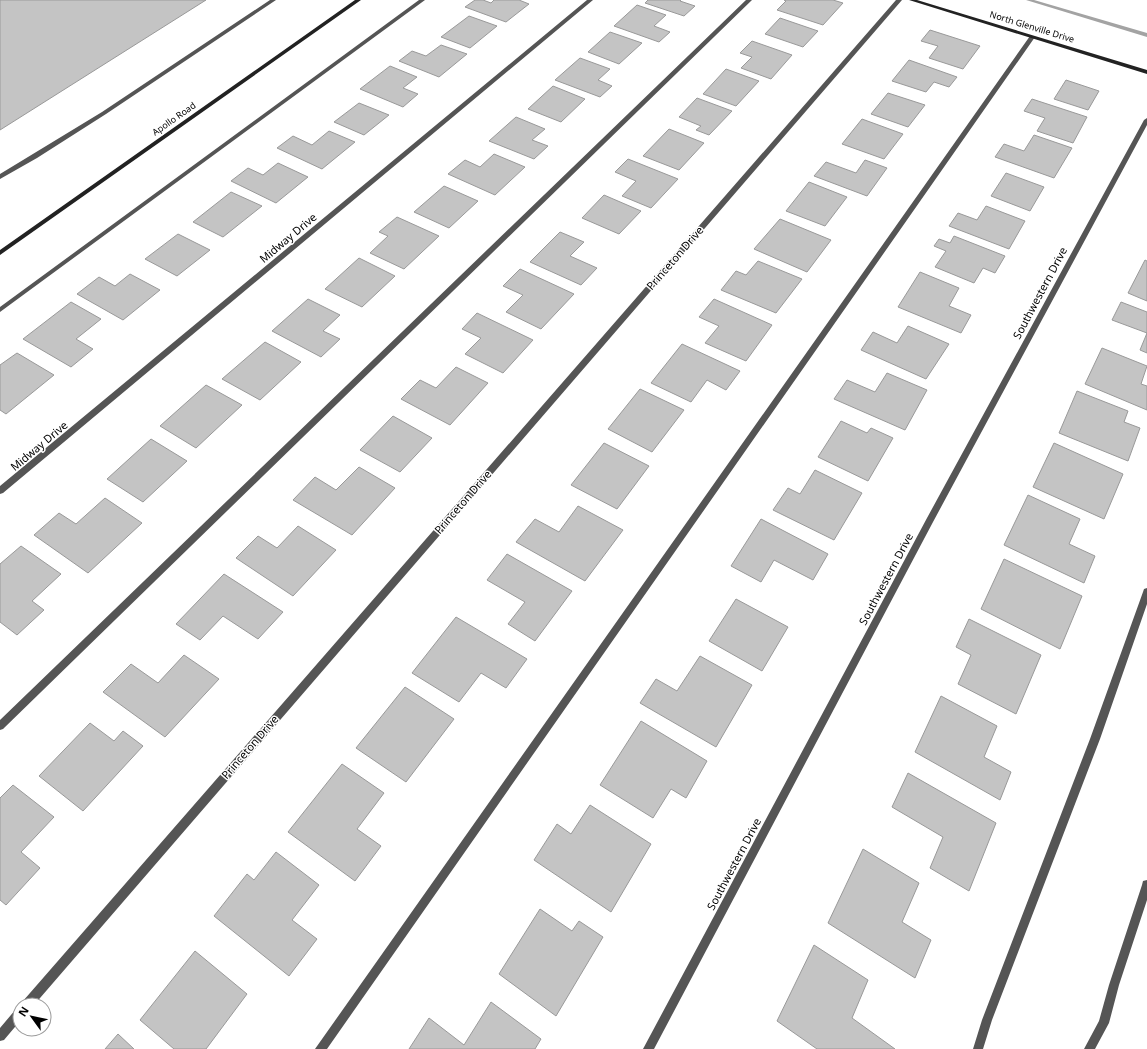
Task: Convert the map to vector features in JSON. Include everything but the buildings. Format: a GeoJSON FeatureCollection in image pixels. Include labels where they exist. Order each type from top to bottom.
{"type":"FeatureCollection","features":[{"type":"Feature","properties":{"kind":"street"},"geometry":{"type":"LineString","coordinates":[[0,177],[50,148],[126,99],[273,0]]}},
{"type":"Feature","properties":{"kind":"street","name":"Apollo Road"},"geometry":{"type":"LineString","coordinates":[[0,252],[358,0]]}},
{"type":"Feature","properties":{"kind":"street"},"geometry":{"type":"LineString","coordinates":[[0,310],[422,0]]}},
{"type":"Feature","properties":{"kind":"street","name":"Midway Drive"},"geometry":{"type":"LineString","coordinates":[[0,492],[590,0]]}},
{"type":"Feature","properties":{"kind":"street"},"geometry":{"type":"LineString","coordinates":[[0,726],[749,0]]}},
{"type":"Feature","properties":{"kind":"street","name":"Princeton Drive"},"geometry":{"type":"LineString","coordinates":[[34,997],[899,0]]}},
{"type":"Feature","properties":{"kind":"street","name":"North Glenville Drive"},"geometry":{"type":"LineString","coordinates":[[912,0],[1147,72]]}},
{"type":"Feature","properties":{"kind":"street"},"geometry":{"type":"LineString","coordinates":[[320,1049],[1032,37]]}},
{"type":"Feature","properties":{"kind":"street","name":"Southwestern Drive"},"geometry":{"type":"LineString","coordinates":[[648,1049],[926,527],[1147,120]]}},
{"type":"Feature","properties":{"kind":"street"},"geometry":{"type":"LineString","coordinates":[[978,1049],[987,1020],[1092,746],[1147,592]]}},
{"type":"Feature","properties":{"kind":"street"},"geometry":{"type":"LineString","coordinates":[[1089,1049],[1104,1023],[1114,986],[1147,885]]}},
{"type":"Feature","properties":{"kind":"street"},"geometry":{"type":"LineString","coordinates":[[0,1036],[12,1022]]}},
{"type":"Feature","properties":{"kind":"waterway"},"geometry":{"type":"LineString","coordinates":[[1029,0],[1147,35]]}}]}
